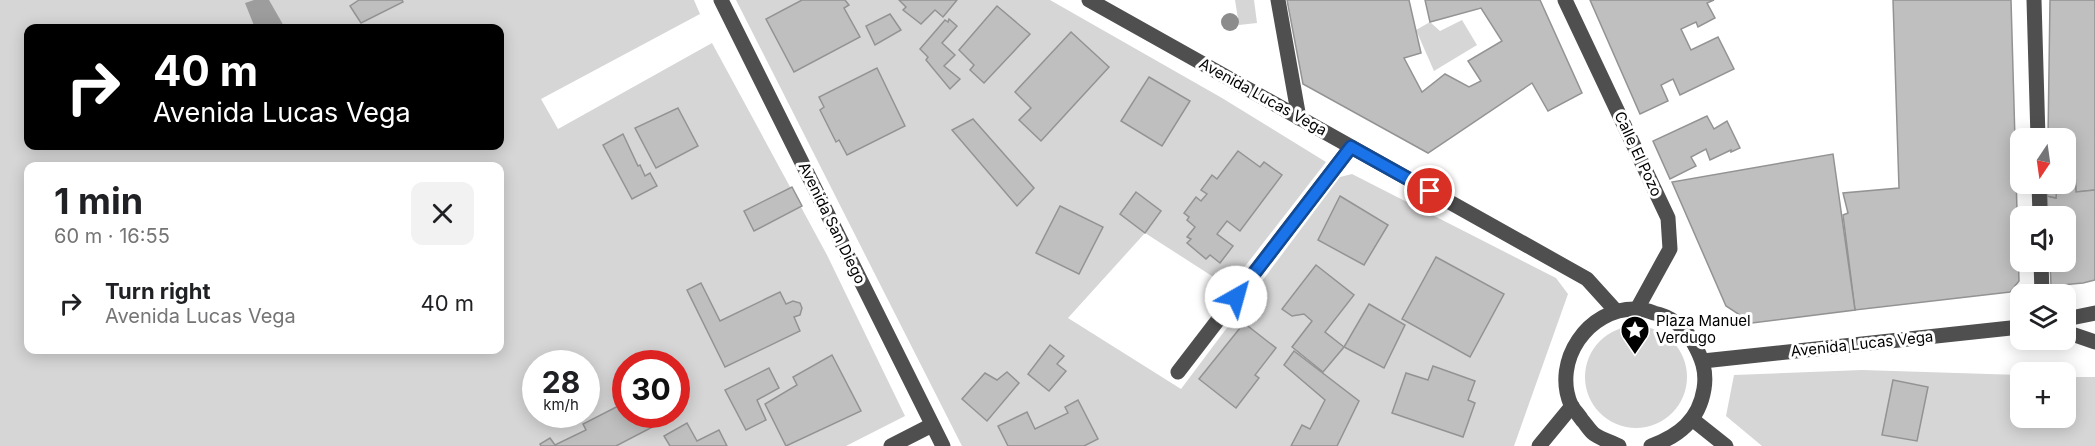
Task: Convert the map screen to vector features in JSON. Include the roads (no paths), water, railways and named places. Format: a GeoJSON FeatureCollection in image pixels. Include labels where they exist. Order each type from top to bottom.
{"type":"FeatureCollection","features":[{"type":"Feature","properties":{"kind":"street","name":"Avenida San Diego"},"geometry":{"type":"LineString","coordinates":[[721,0],[943,446]]}},
{"type":"Feature","properties":{"kind":"street","name":"Avenida Lucas Vega"},"geometry":{"type":"LineString","coordinates":[[1089,0],[1587,279],[1616,311]]}},
{"type":"Feature","properties":{"kind":"street"},"geometry":{"type":"LineString","coordinates":[[1278,0],[1299,118]]}},
{"type":"Feature","properties":{"kind":"street","name":"Calle El Pozo"},"geometry":{"type":"LineString","coordinates":[[1565,0],[1668,218],[1670,249],[1637,309]]}},
{"type":"Feature","properties":{"kind":"street"},"geometry":{"type":"LineString","coordinates":[[2034,0],[2038,128]]}},
{"type":"Feature","properties":{"kind":"street"},"geometry":{"type":"LineString","coordinates":[[1178,372],[1351,147]]}},
{"type":"Feature","properties":{"kind":"street"},"geometry":{"type":"LineString","coordinates":[[1618,446],[1593,434],[1572,406],[1566,385],[1568,362],[1576,341],[1589,326],[1616,311],[1637,309],[1664,315],[1688,332],[1703,361],[1706,380],[1702,399],[1692,419],[1683,430],[1669,440],[1651,446]]}},
{"type":"Feature","properties":{"kind":"street"},"geometry":{"type":"LineString","coordinates":[[2076,316],[2095,313]]}},
{"type":"Feature","properties":{"kind":"street","name":"Avenida Lucas Vega"},"geometry":{"type":"LineString","coordinates":[[1703,361],[2010,328]]}},
{"type":"Feature","properties":{"kind":"street"},"geometry":{"type":"LineString","coordinates":[[2076,335],[2095,342]]}},
{"type":"Feature","properties":{"kind":"street"},"geometry":{"type":"LineString","coordinates":[[1539,446],[1572,406]]}},
{"type":"Feature","properties":{"kind":"street"},"geometry":{"type":"LineString","coordinates":[[1692,419],[1726,446]]}},
{"type":"Feature","properties":{"kind":"street"},"geometry":{"type":"LineString","coordinates":[[891,446],[932,425]]}},
{"type":"Feature","properties":{"kind":"place","name":"Plaza Manuel Verdugo"},"geometry":{"type":"Point","coordinates":[1635,356]}}]}
